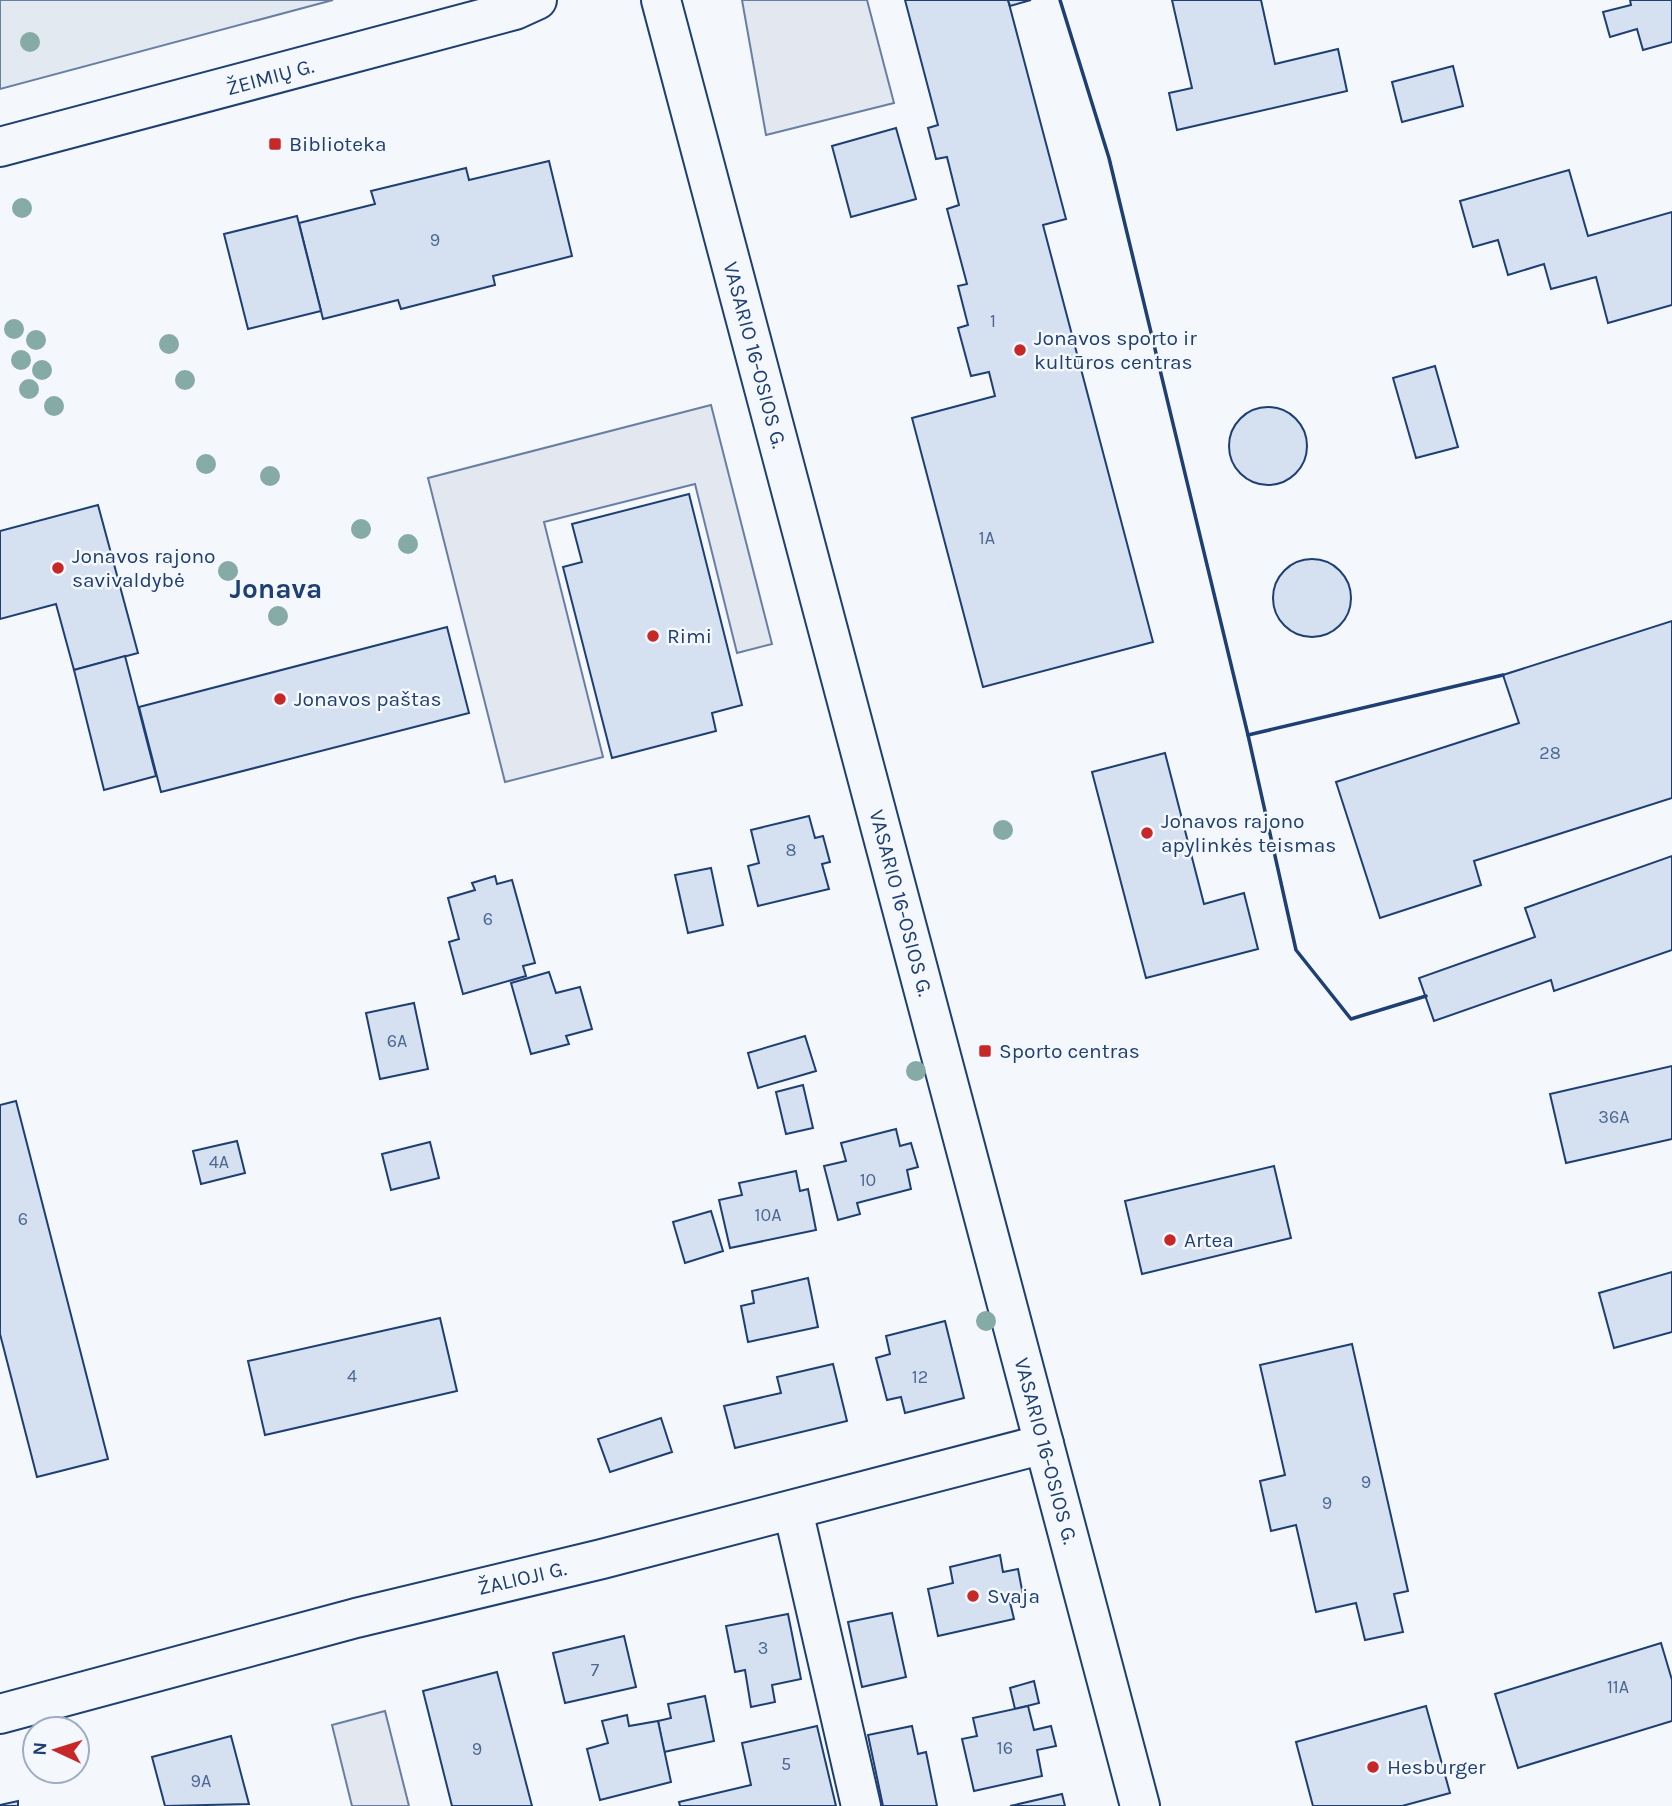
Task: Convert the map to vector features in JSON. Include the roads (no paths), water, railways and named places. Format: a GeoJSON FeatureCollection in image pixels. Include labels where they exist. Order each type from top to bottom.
{"type":"FeatureCollection","features":[{"type":"Feature","properties":{"kind":"main road","name":"ŽEIMIŲ G."},"geometry":{"type":"LineString","coordinates":[[0,147],[515,10],[537,0]]}},
{"type":"Feature","properties":{"kind":"main road","name":"VASARIO 16-OSIOS G."},"geometry":{"type":"LineString","coordinates":[[661,0],[1140,1806]]}},
{"type":"Feature","properties":{"kind":"main road","name":"ŽALIOJI G."},"geometry":{"type":"LineString","coordinates":[[0,1714],[356,1618],[602,1559],[1044,1444]]}},
{"type":"Feature","properties":{"kind":"main road"},"geometry":{"type":"LineString","coordinates":[[793,1510],[860,1806]]}},
{"type":"Feature","properties":{"kind":"place","name":"Biblioteka"},"geometry":{"type":"Point","coordinates":[275,144]}},
{"type":"Feature","properties":{"kind":"place","name":"Jonavos sporto ir kultūros centras"},"geometry":{"type":"Point","coordinates":[1020,350]}},
{"type":"Feature","properties":{"kind":"place","name":"Jonavos rajono savivaldybė"},"geometry":{"type":"Point","coordinates":[58,568]}},
{"type":"Feature","properties":{"kind":"place","name":"Rimi"},"geometry":{"type":"Point","coordinates":[653,636]}},
{"type":"Feature","properties":{"kind":"place","name":"Jonavos paštas"},"geometry":{"type":"Point","coordinates":[280,699]}},
{"type":"Feature","properties":{"kind":"place","name":"Jonavos rajono apylinkės teismas"},"geometry":{"type":"Point","coordinates":[1147,833]}},
{"type":"Feature","properties":{"kind":"place","name":"Sporto centras"},"geometry":{"type":"Point","coordinates":[985,1051]}},
{"type":"Feature","properties":{"kind":"place","name":"Artea"},"geometry":{"type":"Point","coordinates":[1170,1240]}},
{"type":"Feature","properties":{"kind":"place","name":"Svaja"},"geometry":{"type":"Point","coordinates":[973,1596]}},
{"type":"Feature","properties":{"kind":"place","name":"Hesburger"},"geometry":{"type":"Point","coordinates":[1373,1767]}},
{"type":"Feature","properties":{"kind":"district","name":"Jonava"},"geometry":{"type":"Point","coordinates":[276,588]}}]}
